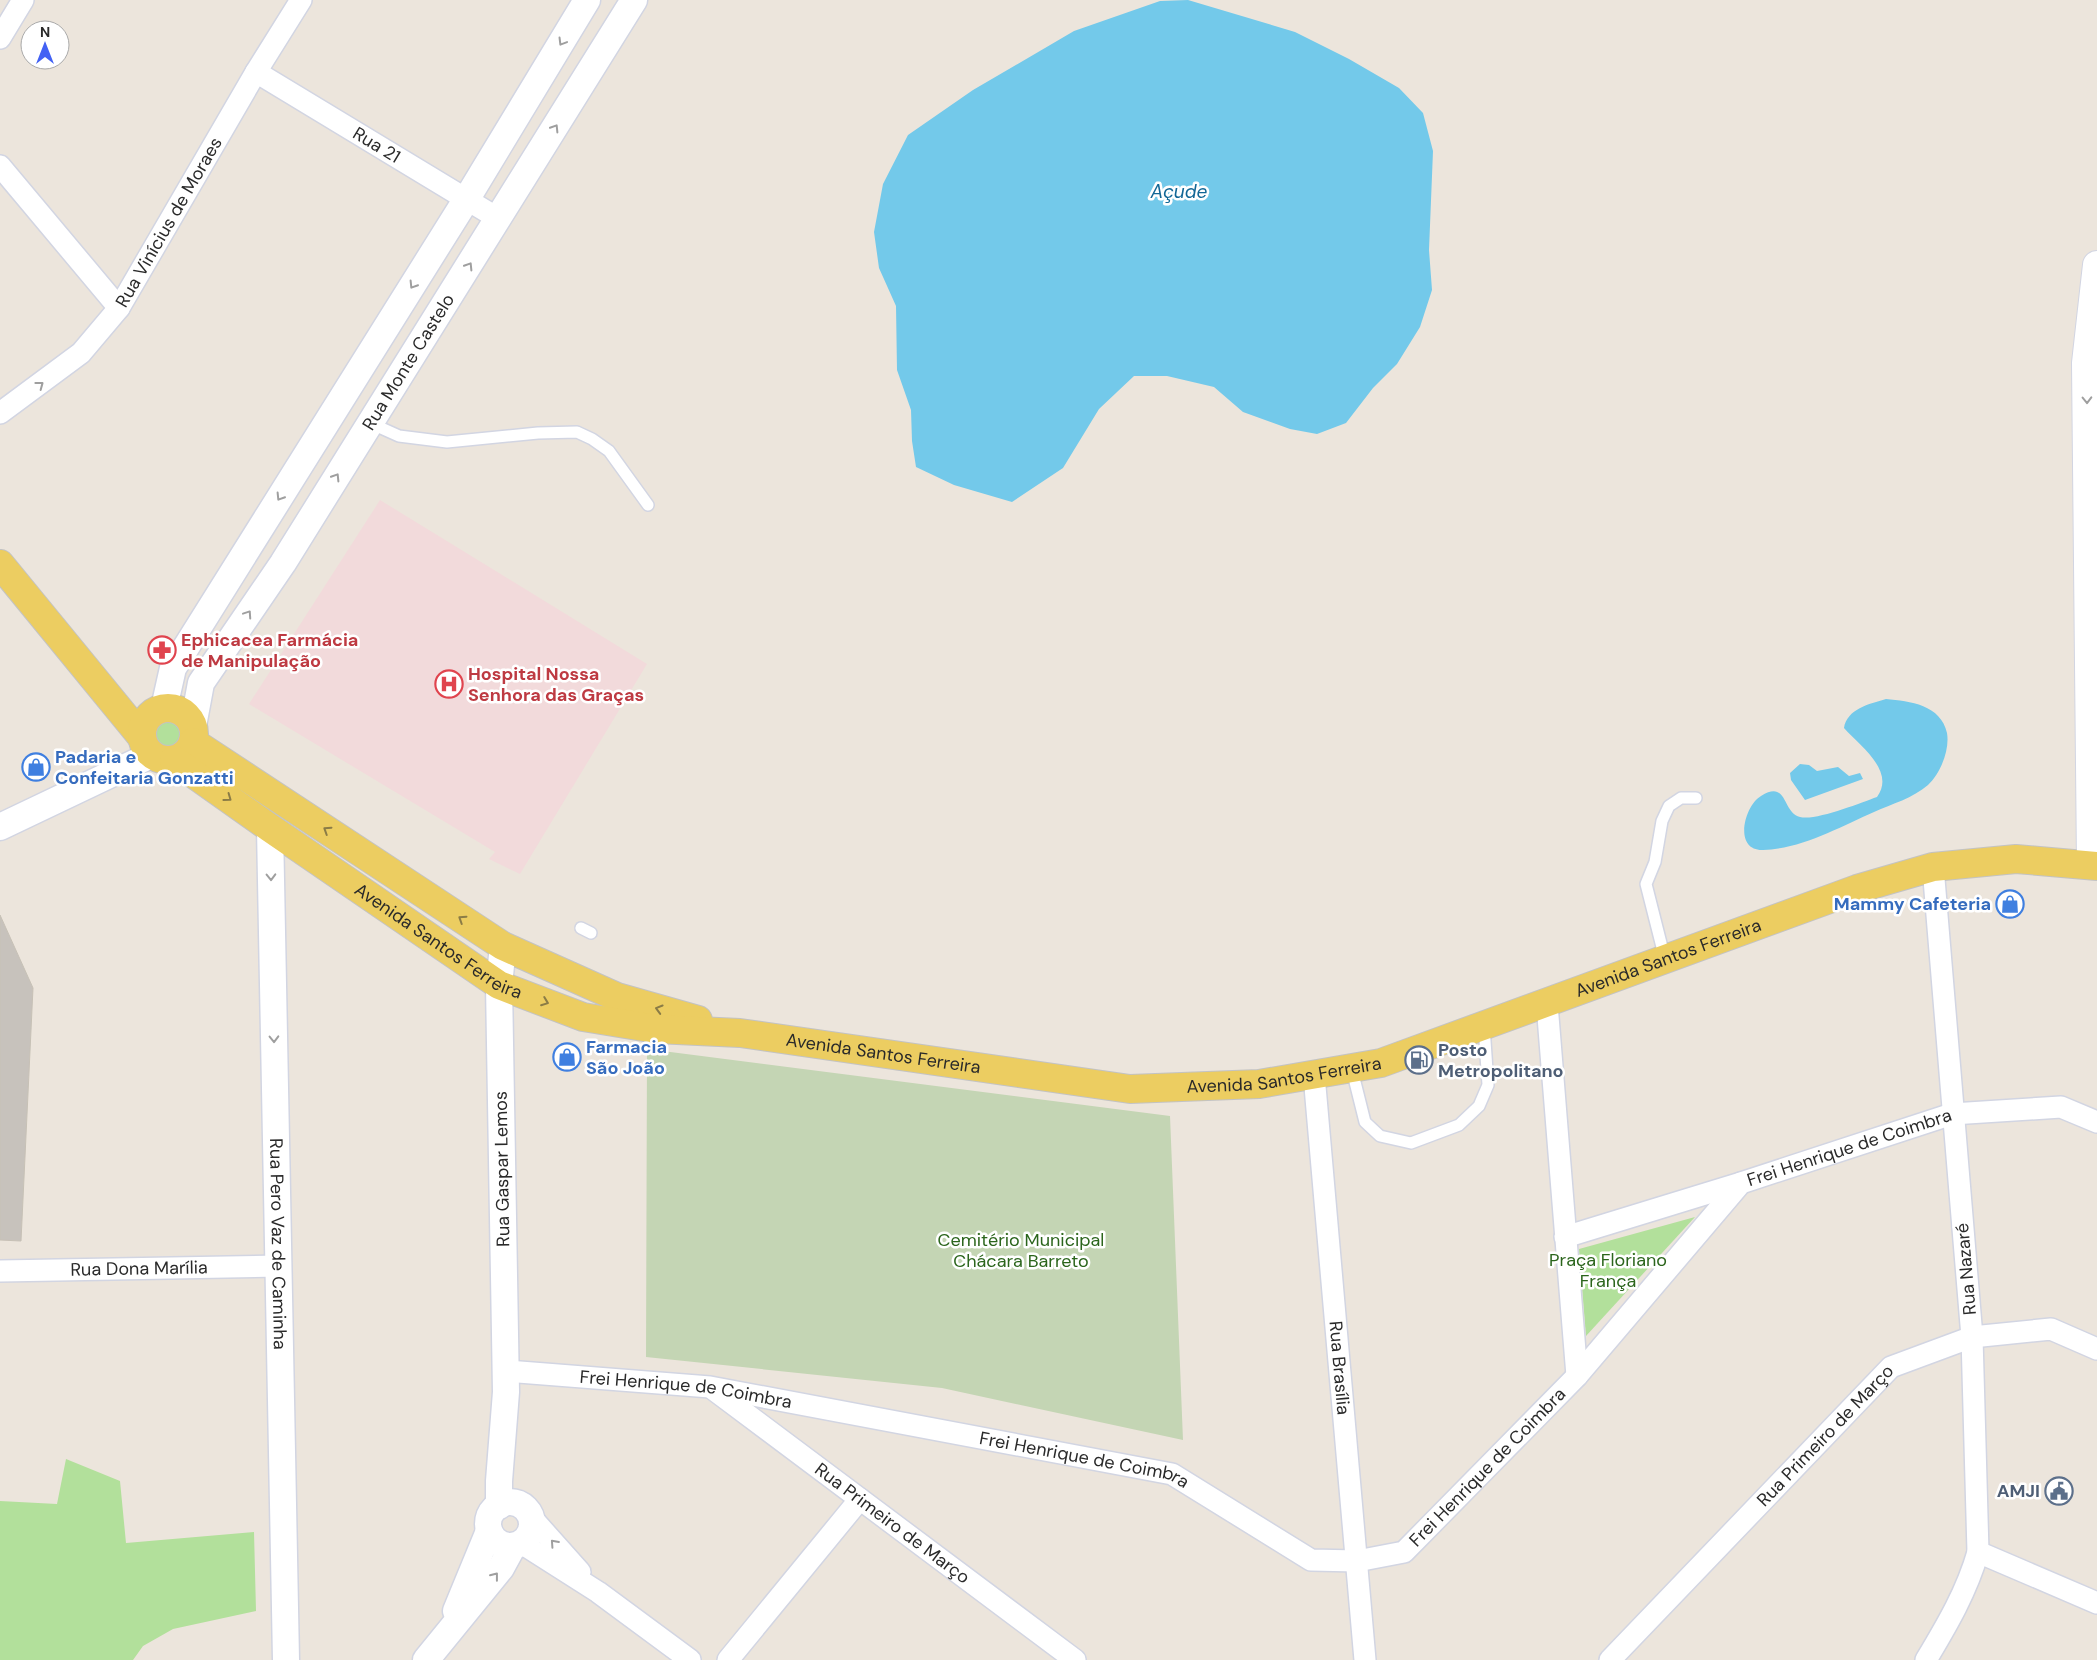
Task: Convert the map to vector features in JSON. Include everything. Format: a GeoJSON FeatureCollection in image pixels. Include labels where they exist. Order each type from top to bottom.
{"type":"FeatureCollection","features":[{"type":"Feature","properties":{"kind":"main road"},"geometry":{"type":"LineString","coordinates":[[2094,865],[2092,363],[2097,265]]}},
{"type":"Feature","properties":{"kind":"main road","name":"Avenida Santos Ferreira"},"geometry":{"type":"LineString","coordinates":[[0,564],[64,642],[270,828],[500,985],[583,1016],[656,1029],[740,1033],[1130,1089],[1259,1084],[1352,1070],[1381,1063],[1547,1004],[1856,889],[1933,867],[2016,859],[2094,865]]}},
{"type":"Feature","properties":{"kind":"main road","name":"Avenida Santos Ferreira"},"geometry":{"type":"LineString","coordinates":[[167,734],[503,946],[617,997],[740,1033]]}},
{"type":"Feature","properties":{"kind":"street"},"geometry":{"type":"LineString","coordinates":[[0,38],[23,0]]}},
{"type":"Feature","properties":{"kind":"street","name":"Rua Vinícius de Moraes"},"geometry":{"type":"LineString","coordinates":[[0,413],[81,353],[119,308],[256,72],[301,0]]}},
{"type":"Feature","properties":{"kind":"street"},"geometry":{"type":"LineString","coordinates":[[0,828],[167,734],[173,668],[466,200],[587,0]]}},
{"type":"Feature","properties":{"kind":"street","name":"Rua Monte Castelo"},"geometry":{"type":"LineString","coordinates":[[167,734],[283,563],[634,0]]}},
{"type":"Feature","properties":{"kind":"street","name":"Rua 21"},"geometry":{"type":"LineString","coordinates":[[256,72],[499,219]]}},
{"type":"Feature","properties":{"kind":"street"},"geometry":{"type":"LineString","coordinates":[[0,166],[119,308]]}},
{"type":"Feature","properties":{"kind":"street","name":"Rua Pero Vaz de Caminha"},"geometry":{"type":"LineString","coordinates":[[270,828],[286,1660]]}},
{"type":"Feature","properties":{"kind":"street","name":"Rua Nazaré"},"geometry":{"type":"LineString","coordinates":[[1926,1660],[1948,1623],[1970,1578],[1978,1552],[1972,1337],[1933,867]]}},
{"type":"Feature","properties":{"kind":"street","name":"Rua Gaspar Lemos"},"geometry":{"type":"LineString","coordinates":[[503,946],[500,985],[506,1381],[515,1508]]}},
{"type":"Feature","properties":{"kind":"street"},"geometry":{"type":"LineString","coordinates":[[1547,1004],[1564,1237],[1577,1376]]}},
{"type":"Feature","properties":{"kind":"street","name":"Rua Brasília"},"geometry":{"type":"LineString","coordinates":[[1314,1075],[1365,1660]]}},
{"type":"Feature","properties":{"kind":"street","name":"Frei Henrique de Coimbra"},"geometry":{"type":"LineString","coordinates":[[506,1381],[710,1387],[1172,1474],[1311,1560],[1357,1562],[1404,1552],[1577,1376],[1741,1184],[1952,1114],[2060,1107],[2097,1122]]}},
{"type":"Feature","properties":{"kind":"street"},"geometry":{"type":"LineString","coordinates":[[1564,1237],[1741,1184]]}},
{"type":"Feature","properties":{"kind":"street","name":"Rua Dona Marília"},"geometry":{"type":"LineString","coordinates":[[0,1271],[278,1266]]}},
{"type":"Feature","properties":{"kind":"street","name":"Rua Primeiro de Março"},"geometry":{"type":"LineString","coordinates":[[1610,1660],[1891,1367],[1972,1337],[2051,1329],[2097,1349]]}},
{"type":"Feature","properties":{"kind":"street","name":"Rua Primeiro de Março"},"geometry":{"type":"LineString","coordinates":[[710,1387],[1075,1660]]}},
{"type":"Feature","properties":{"kind":"street"},"geometry":{"type":"LineString","coordinates":[[728,1660],[860,1499]]}},
{"type":"Feature","properties":{"kind":"street"},"geometry":{"type":"LineString","coordinates":[[435,1651],[489,1531],[490,1517],[515,1508]]}},
{"type":"Feature","properties":{"kind":"street"},"geometry":{"type":"LineString","coordinates":[[435,1651],[501,1568],[517,1544],[531,1532],[515,1508]]}},
{"type":"Feature","properties":{"kind":"street"},"geometry":{"type":"LineString","coordinates":[[515,1508],[598,1592]]}},
{"type":"Feature","properties":{"kind":"street"},"geometry":{"type":"LineString","coordinates":[[489,1531],[496,1541],[507,1546],[517,1544],[598,1592],[690,1660]]}},
{"type":"Feature","properties":{"kind":"street"},"geometry":{"type":"LineString","coordinates":[[1978,1552],[2097,1603]]}},
{"type":"Feature","properties":{"kind":"lane"},"geometry":{"type":"LineString","coordinates":[[370,423],[398,436],[447,442],[538,433],[577,432],[592,439],[609,451],[648,505]]}},
{"type":"Feature","properties":{"kind":"lane"},"geometry":{"type":"LineString","coordinates":[[1666,960],[1646,884],[1655,862],[1662,821],[1669,806],[1681,798],[1696,798]]}},
{"type":"Feature","properties":{"kind":"lane"},"geometry":{"type":"LineString","coordinates":[[1352,1070],[1365,1122],[1380,1136],[1411,1144],[1459,1125],[1480,1106],[1488,1085],[1484,1026]]}},
{"type":"Feature","properties":{"kind":"shaded area","name":"Hospital Nossa Senhora das Graças"},"geometry":{"type":"Polygon","coordinates":[[[380,500],[647,664],[520,874],[489,859],[495,852],[249,704],[380,500]]]}},
{"type":"Feature","properties":{"kind":"green space"},"geometry":{"type":"Polygon","coordinates":[[[170,719],[181,724],[186,735],[181,746],[170,751],[159,746],[154,735],[159,724],[170,719]]]}},
{"type":"Feature","properties":{"kind":"green space","name":"Cemitério Municipal Chácara Barreto"},"geometry":{"type":"Polygon","coordinates":[[[647,1049],[1170,1116],[1183,1440],[942,1388],[646,1357],[647,1049]]]}},
{"type":"Feature","properties":{"kind":"green space","name":"Praça Floriano França"},"geometry":{"type":"Polygon","coordinates":[[[1695,1217],[1586,1336],[1579,1249],[1695,1217]]]}},
{"type":"Feature","properties":{"kind":"green space"},"geometry":{"type":"Polygon","coordinates":[[[66,1459],[120,1481],[126,1543],[254,1532],[256,1611],[173,1629],[143,1646],[133,1660],[0,1660],[0,1501],[57,1504],[66,1459]]]}},
{"type":"Feature","properties":{"kind":"water","name":"Açude"},"geometry":{"type":"Polygon","coordinates":[[[1188,0],[1295,32],[1349,59],[1399,88],[1423,113],[1433,151],[1429,250],[1432,290],[1420,327],[1397,364],[1373,388],[1346,423],[1317,434],[1290,429],[1243,412],[1214,387],[1167,376],[1134,376],[1099,409],[1063,468],[1012,502],[954,485],[916,467],[912,441],[911,410],[897,370],[896,306],[879,268],[874,232],[883,184],[908,135],[973,90],[1074,31],[1160,1],[1188,0]]]}},
{"type":"Feature","properties":{"kind":"water"},"geometry":{"type":"Polygon","coordinates":[[[1886,699],[1905,701],[1923,706],[1938,716],[1944,724],[1948,740],[1947,747],[1936,775],[1928,785],[1916,794],[1792,846],[1763,850],[1754,848],[1748,843],[1744,827],[1746,818],[1755,801],[1770,792],[1780,794],[1794,814],[1807,818],[1838,811],[1877,797],[1882,787],[1879,768],[1874,759],[1844,728],[1849,716],[1854,712],[1866,705],[1886,699]]]}},
{"type":"Feature","properties":{"kind":"water"},"geometry":{"type":"Polygon","coordinates":[[[1800,764],[1809,765],[1817,771],[1838,767],[1849,776],[1860,773],[1863,779],[1805,800],[1791,780],[1790,773],[1800,764]]]}},
{"type":"Feature","properties":{"kind":"building"},"geometry":{"type":"Polygon","coordinates":[[[0,915],[33,988],[21,1241],[0,1240],[0,915]]]}},
{"type":"Feature","properties":{"kind":"place","name":"Ephicacea Farmácia de Manipulação"},"geometry":{"type":"Point","coordinates":[162,650]}},
{"type":"Feature","properties":{"kind":"place","name":"Hospital Nossa Senhora das Graças"},"geometry":{"type":"Point","coordinates":[449,684]}},
{"type":"Feature","properties":{"kind":"place","name":"Padaria e Confeitaria Gonzatti"},"geometry":{"type":"Point","coordinates":[36,767]}},
{"type":"Feature","properties":{"kind":"place","name":"Mammy Cafeteria"},"geometry":{"type":"Point","coordinates":[2010,904]}},
{"type":"Feature","properties":{"kind":"place","name":"Farmacia São João"},"geometry":{"type":"Point","coordinates":[567,1057]}},
{"type":"Feature","properties":{"kind":"place","name":"Posto Metropolitano"},"geometry":{"type":"Point","coordinates":[1419,1060]}},
{"type":"Feature","properties":{"kind":"place","name":"AMJI"},"geometry":{"type":"Point","coordinates":[2059,1491]}}]}
